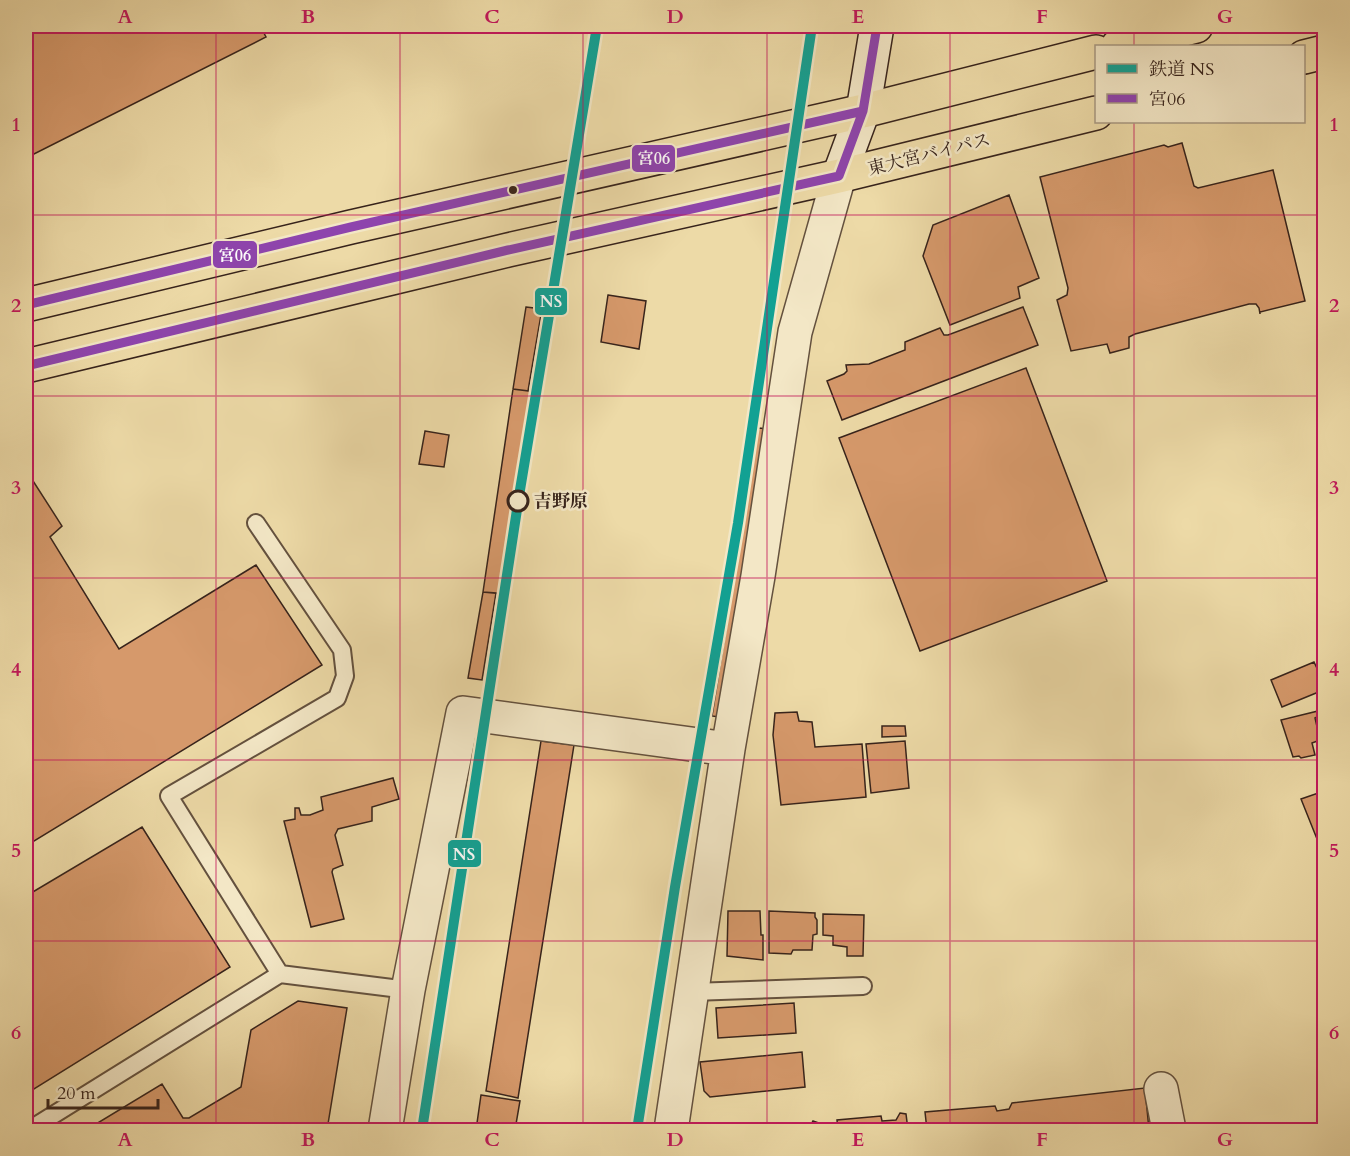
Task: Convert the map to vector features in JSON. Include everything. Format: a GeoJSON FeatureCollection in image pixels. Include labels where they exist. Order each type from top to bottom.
{"type":"FeatureCollection","features":[{"type":"Feature","properties":{"kind":"highway"},"geometry":{"type":"LineString","coordinates":[[1122,45],[1196,26]]}},
{"type":"Feature","properties":{"kind":"highway"},"geometry":{"type":"LineString","coordinates":[[26,305],[351,226],[863,111],[1095,52]]}},
{"type":"Feature","properties":{"kind":"highway"},"geometry":{"type":"LineString","coordinates":[[1305,57],[1324,52]]}},
{"type":"Feature","properties":{"kind":"highway","name":"東大宮バイパス"},"geometry":{"type":"LineString","coordinates":[[26,366],[497,253],[839,176],[1095,113]]}},
{"type":"Feature","properties":{"kind":"street"},"geometry":{"type":"LineString","coordinates":[[671,1131],[728,749],[795,332],[839,176],[863,111],[877,26]]}},
{"type":"Feature","properties":{"kind":"street"},"geometry":{"type":"LineString","coordinates":[[385,1131],[408,990],[463,713],[728,749]]}},
{"type":"Feature","properties":{"kind":"street"},"geometry":{"type":"LineString","coordinates":[[1161,1089],[1169,1131]]}},
{"type":"Feature","properties":{"kind":"lane"},"geometry":{"type":"LineString","coordinates":[[255,523],[342,650],[345,676],[337,698],[169,796],[280,974]]}},
{"type":"Feature","properties":{"kind":"lane"},"geometry":{"type":"LineString","coordinates":[[34,1129],[280,974],[408,990]]}},
{"type":"Feature","properties":{"kind":"lane"},"geometry":{"type":"LineString","coordinates":[[692,992],[863,986]]}},
{"type":"Feature","properties":{"kind":"building"},"geometry":{"type":"Polygon","coordinates":[[[26,26],[260,26],[266,37],[26,158],[26,26]]]}},
{"type":"Feature","properties":{"kind":"building"},"geometry":{"type":"Polygon","coordinates":[[[1182,143],[1194,186],[1198,188],[1273,170],[1305,301],[1260,312],[1260,314],[1256,304],[1249,304],[1135,334],[1129,337],[1129,348],[1110,353],[1107,344],[1071,351],[1057,300],[1067,295],[1068,288],[1040,177],[1164,145],[1168,147],[1182,143]]]}},
{"type":"Feature","properties":{"kind":"building"},"geometry":{"type":"Polygon","coordinates":[[[1009,195],[1039,278],[1018,287],[1020,298],[950,325],[923,256],[933,225],[1009,195]]]}},
{"type":"Feature","properties":{"kind":"building"},"geometry":{"type":"Polygon","coordinates":[[[608,295],[646,301],[639,349],[601,342],[608,295]]]}},
{"type":"Feature","properties":{"kind":"building"},"geometry":{"type":"Polygon","coordinates":[[[526,307],[542,309],[528,391],[513,389],[526,307]]]}},
{"type":"Feature","properties":{"kind":"building"},"geometry":{"type":"Polygon","coordinates":[[[1023,307],[1038,345],[842,420],[827,381],[844,374],[847,371],[846,365],[869,364],[905,350],[905,342],[940,328],[944,335],[948,335],[1023,307]]]}},
{"type":"Feature","properties":{"kind":"building"},"geometry":{"type":"Polygon","coordinates":[[[1026,368],[1107,581],[920,651],[839,438],[1026,368]]]}},
{"type":"Feature","properties":{"kind":"building"},"geometry":{"type":"Polygon","coordinates":[[[513,389],[536,392],[503,594],[483,592],[513,389]]]}},
{"type":"Feature","properties":{"kind":"building"},"geometry":{"type":"Polygon","coordinates":[[[758,428],[770,429],[731,719],[712,716],[758,428]]]}},
{"type":"Feature","properties":{"kind":"building"},"geometry":{"type":"Polygon","coordinates":[[[425,431],[449,435],[444,467],[419,464],[425,431]]]}},
{"type":"Feature","properties":{"kind":"building"},"geometry":{"type":"Polygon","coordinates":[[[26,470],[62,526],[50,537],[119,649],[256,565],[322,665],[26,846],[26,470]]]}},
{"type":"Feature","properties":{"kind":"building"},"geometry":{"type":"Polygon","coordinates":[[[483,592],[496,593],[482,680],[468,678],[483,592]]]}},
{"type":"Feature","properties":{"kind":"building"},"geometry":{"type":"Polygon","coordinates":[[[1314,662],[1321,677],[1317,679],[1321,691],[1282,707],[1271,680],[1314,662]]]}},
{"type":"Feature","properties":{"kind":"building"},"geometry":{"type":"Polygon","coordinates":[[[1318,711],[1319,716],[1315,718],[1320,740],[1312,743],[1315,755],[1293,757],[1281,720],[1318,711]]]}},
{"type":"Feature","properties":{"kind":"building"},"geometry":{"type":"Polygon","coordinates":[[[797,712],[799,721],[812,722],[815,747],[862,744],[866,797],[781,805],[773,735],[775,713],[797,712]]]}},
{"type":"Feature","properties":{"kind":"building"},"geometry":{"type":"Polygon","coordinates":[[[882,726],[905,726],[906,736],[882,737],[882,726]]]}},
{"type":"Feature","properties":{"kind":"building"},"geometry":{"type":"Polygon","coordinates":[[[541,741],[574,745],[518,1098],[486,1091],[541,741]]]}},
{"type":"Feature","properties":{"kind":"building"},"geometry":{"type":"Polygon","coordinates":[[[905,741],[909,788],[871,793],[866,744],[905,741]]]}},
{"type":"Feature","properties":{"kind":"building"},"geometry":{"type":"Polygon","coordinates":[[[393,778],[399,799],[372,807],[372,821],[338,829],[335,835],[343,865],[333,869],[332,872],[344,919],[311,927],[284,821],[295,819],[295,808],[299,808],[301,815],[310,815],[323,810],[321,797],[393,778]]]}},
{"type":"Feature","properties":{"kind":"building"},"geometry":{"type":"Polygon","coordinates":[[[1324,791],[1324,841],[1319,844],[1301,799],[1324,791]]]}},
{"type":"Feature","properties":{"kind":"building"},"geometry":{"type":"Polygon","coordinates":[[[142,827],[230,967],[26,1094],[26,896],[142,827]]]}},
{"type":"Feature","properties":{"kind":"building"},"geometry":{"type":"Polygon","coordinates":[[[1324,860],[1324,895],[1319,861],[1324,860]]]}},
{"type":"Feature","properties":{"kind":"building"},"geometry":{"type":"Polygon","coordinates":[[[728,911],[760,911],[763,960],[727,956],[728,911]]]}},
{"type":"Feature","properties":{"kind":"building"},"geometry":{"type":"Polygon","coordinates":[[[769,911],[815,913],[817,934],[813,935],[812,950],[793,950],[791,954],[769,953],[769,911]]]}},
{"type":"Feature","properties":{"kind":"building"},"geometry":{"type":"Polygon","coordinates":[[[823,914],[864,915],[863,956],[847,956],[847,947],[833,945],[833,936],[823,935],[823,914]]]}},
{"type":"Feature","properties":{"kind":"building"},"geometry":{"type":"Polygon","coordinates":[[[298,1001],[347,1008],[327,1130],[86,1130],[162,1084],[183,1118],[189,1118],[241,1087],[251,1030],[298,1001]]]}},
{"type":"Feature","properties":{"kind":"building"},"geometry":{"type":"Polygon","coordinates":[[[794,1003],[796,1033],[718,1038],[716,1008],[794,1003]]]}},
{"type":"Feature","properties":{"kind":"building"},"geometry":{"type":"Polygon","coordinates":[[[802,1052],[805,1087],[710,1097],[704,1091],[700,1062],[802,1052]]]}},
{"type":"Feature","properties":{"kind":"building"},"geometry":{"type":"Polygon","coordinates":[[[1145,1088],[1149,1130],[927,1130],[925,1112],[995,1106],[997,1111],[1009,1109],[1012,1103],[1145,1088]]]}},
{"type":"Feature","properties":{"kind":"building"},"geometry":{"type":"Polygon","coordinates":[[[481,1095],[520,1101],[515,1130],[476,1130],[481,1095]]]}},
{"type":"Feature","properties":{"kind":"building"},"geometry":{"type":"Polygon","coordinates":[[[900,1113],[906,1114],[908,1130],[838,1130],[837,1120],[881,1116],[882,1121],[896,1120],[900,1113]]]}},
{"type":"Feature","properties":{"kind":"building"},"geometry":{"type":"Polygon","coordinates":[[[813,1121],[819,1123],[820,1130],[759,1130],[759,1127],[794,1124],[796,1129],[809,1128],[813,1121]]]}},
{"type":"Feature","properties":{"kind":"rail line","name":"NS"},"geometry":{"type":"LineString","coordinates":[[422,1130],[520,490],[597,26]]}},
{"type":"Feature","properties":{"kind":"rail line","name":"NS"},"geometry":{"type":"LineString","coordinates":[[637,1130],[675,887],[738,523],[812,26]]}},
{"type":"Feature","properties":{"kind":"transit line","name":"宮06"},"geometry":{"type":"LineString","coordinates":[[26,366],[508,250],[839,176],[863,111],[877,26]]}},
{"type":"Feature","properties":{"kind":"transit line","name":"宮06"},"geometry":{"type":"LineString","coordinates":[[26,305],[351,227],[863,111]]}},
{"type":"Feature","properties":{"kind":"place","name":"吉野原"},"geometry":{"type":"Point","coordinates":[518,501]}}]}
